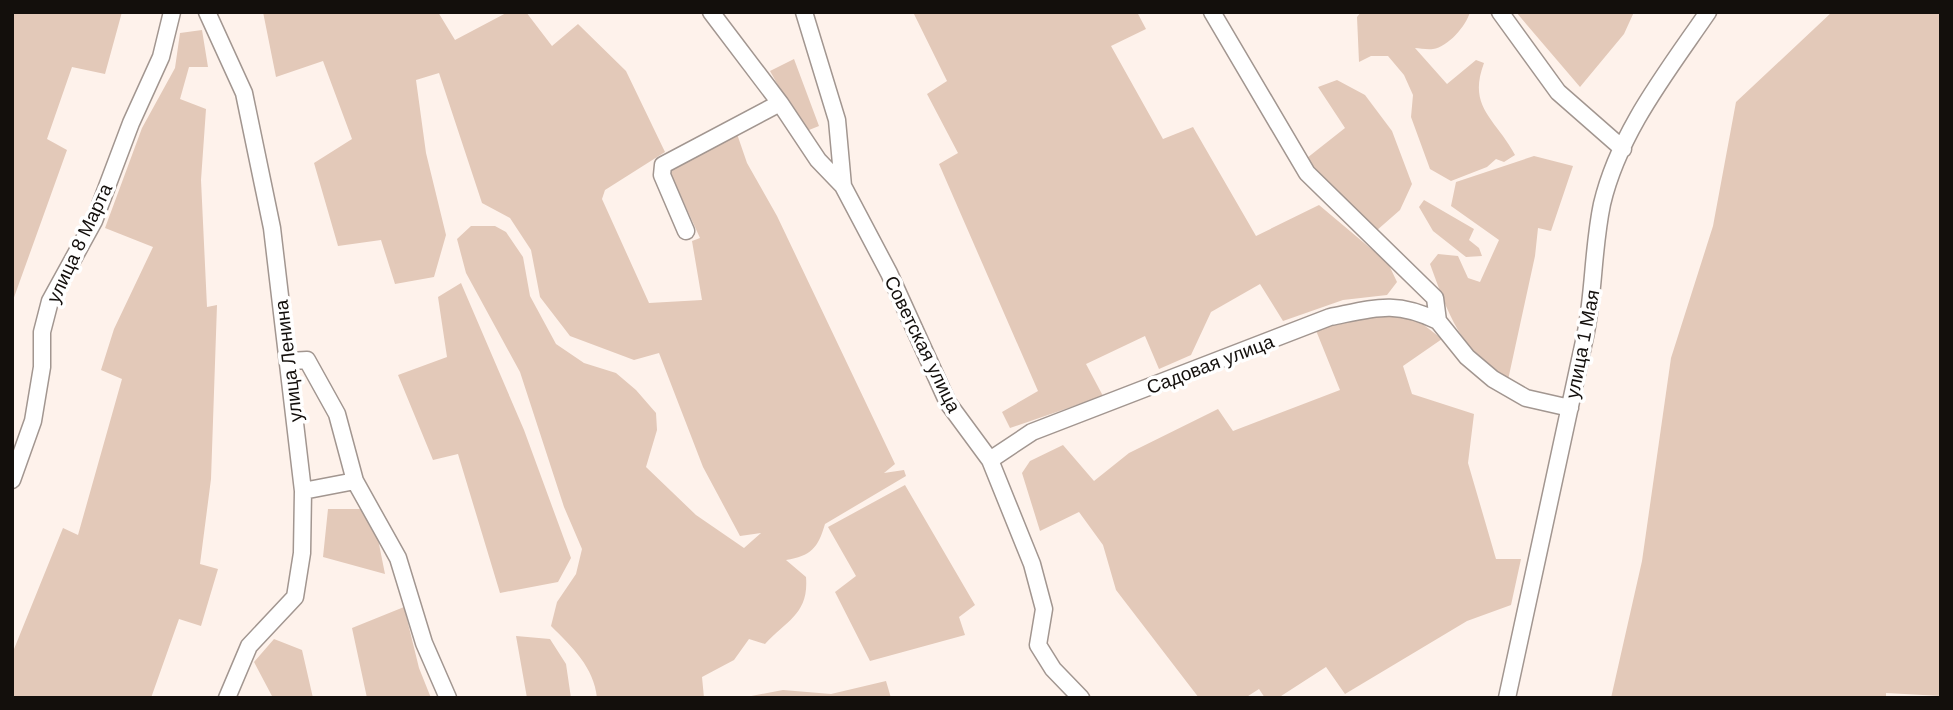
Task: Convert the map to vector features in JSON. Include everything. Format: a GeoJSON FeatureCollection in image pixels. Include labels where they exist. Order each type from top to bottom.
{"type":"FeatureCollection","features":[{"type":"Feature","properties":{"kind":"street","name":"улица 8 Марта"},"geometry":{"type":"LineString","coordinates":[[12,480],[33,421],[42,367],[42,332],[50,301],[94,221],[131,123],[161,57],[172,12]]}},
{"type":"Feature","properties":{"kind":"street","name":"улица Ленина"},"geometry":{"type":"LineString","coordinates":[[207,12],[244,93],[272,228],[303,491],[302,553],[295,597],[249,646],[227,698]]}},
{"type":"Feature","properties":{"kind":"street"},"geometry":{"type":"LineString","coordinates":[[710,12],[780,103],[818,160],[843,186]]}},
{"type":"Feature","properties":{"kind":"street","name":"Советская улица"},"geometry":{"type":"LineString","coordinates":[[804,12],[837,120],[843,186],[888,273],[948,403],[990,460],[1032,564],[1044,609],[1038,645],[1053,669],[1082,698]]}},
{"type":"Feature","properties":{"kind":"street"},"geometry":{"type":"LineString","coordinates":[[1212,12],[1307,173],[1435,298],[1438,321],[1467,357],[1493,379],[1526,398],[1570,408]]}},
{"type":"Feature","properties":{"kind":"street"},"geometry":{"type":"LineString","coordinates":[[1500,12],[1558,92],[1623,149]]}},
{"type":"Feature","properties":{"kind":"street","name":"улица 1 Мая"},"geometry":{"type":"LineString","coordinates":[[1507,698],[1594,285],[1598,226],[1603,201],[1640,111],[1708,12]]}},
{"type":"Feature","properties":{"kind":"street"},"geometry":{"type":"LineString","coordinates":[[686,230],[662,175],[663,165],[780,103]]}},
{"type":"Feature","properties":{"kind":"street","name":"Садовая улица"},"geometry":{"type":"LineString","coordinates":[[990,460],[1032,432],[1330,317],[1375,307],[1412,309],[1438,321]]}},
{"type":"Feature","properties":{"kind":"street"},"geometry":{"type":"LineString","coordinates":[[289,361],[307,360],[337,414],[355,481],[398,558],[424,643],[448,698]]}},
{"type":"Feature","properties":{"kind":"street"},"geometry":{"type":"LineString","coordinates":[[303,491],[355,481]]}},
{"type":"Feature","properties":{"kind":"shaded area"},"geometry":{"type":"Polygon","coordinates":[[[12,12],[122,12],[105,74],[72,67],[47,139],[67,150],[12,303],[12,12]]]}},
{"type":"Feature","properties":{"kind":"shaded area"},"geometry":{"type":"Polygon","coordinates":[[[263,12],[438,12],[455,40],[508,12],[526,12],[552,46],[578,24],[626,71],[665,152],[605,190],[602,199],[649,303],[702,300],[692,241],[700,238],[669,170],[736,131],[747,163],[777,216],[895,464],[884,473],[904,470],[906,476],[825,524],[812,550],[786,560],[806,577],[806,590],[800,608],[765,644],[749,639],[734,660],[702,677],[704,698],[597,698],[587,667],[551,626],[557,602],[576,574],[582,549],[564,507],[520,372],[466,273],[457,239],[471,226],[495,226],[506,232],[523,257],[530,296],[556,344],[584,363],[616,373],[636,390],[656,413],[657,430],[646,467],[696,515],[744,548],[761,533],[740,536],[703,467],[659,353],[634,360],[570,336],[540,297],[531,250],[510,218],[482,203],[439,73],[416,80],[426,153],[446,235],[434,277],[395,284],[381,240],[338,246],[314,163],[352,139],[323,61],[276,77],[263,12]]]}},
{"type":"Feature","properties":{"kind":"shaded area"},"geometry":{"type":"Polygon","coordinates":[[[913,12],[1137,12],[1146,29],[1111,46],[1163,139],[1193,127],[1256,236],[1319,205],[1388,263],[1397,282],[1387,295],[1343,300],[1283,321],[1260,284],[1211,312],[1191,355],[1159,369],[1145,336],[1086,364],[1103,396],[1010,428],[1002,412],[1038,391],[939,164],[958,153],[927,94],[947,81],[913,12]]]}},
{"type":"Feature","properties":{"kind":"shaded area"},"geometry":{"type":"Polygon","coordinates":[[[1361,12],[1470,12],[1460,29],[1445,44],[1433,49],[1415,48],[1447,84],[1476,60],[1484,63],[1479,91],[1481,102],[1515,155],[1504,162],[1496,159],[1487,167],[1451,181],[1430,169],[1411,117],[1413,95],[1404,75],[1388,56],[1371,56],[1359,62],[1357,17],[1361,12]]]}},
{"type":"Feature","properties":{"kind":"shaded area"},"geometry":{"type":"Polygon","coordinates":[[[1516,12],[1634,12],[1624,34],[1580,87],[1516,12]]]}},
{"type":"Feature","properties":{"kind":"shaded area"},"geometry":{"type":"Polygon","coordinates":[[[1832,12],[1941,12],[1941,696],[1886,693],[1886,698],[1611,698],[1642,561],[1671,358],[1713,226],[1736,102],[1832,12]]]}},
{"type":"Feature","properties":{"kind":"shaded area"},"geometry":{"type":"Polygon","coordinates":[[[202,30],[208,67],[189,67],[180,99],[206,109],[201,180],[207,307],[217,305],[211,479],[200,564],[218,569],[201,626],[179,619],[151,698],[14,698],[12,654],[63,528],[78,535],[122,379],[101,370],[114,329],[153,247],[105,228],[142,128],[175,68],[180,33],[202,30]]]}},
{"type":"Feature","properties":{"kind":"shaded area"},"geometry":{"type":"Polygon","coordinates":[[[794,59],[819,126],[804,132],[770,71],[794,59]]]}},
{"type":"Feature","properties":{"kind":"shaded area"},"geometry":{"type":"Polygon","coordinates":[[[1337,80],[1365,95],[1392,131],[1412,184],[1400,210],[1376,231],[1324,181],[1307,158],[1345,128],[1318,87],[1337,80]]]}},
{"type":"Feature","properties":{"kind":"shaded area"},"geometry":{"type":"Polygon","coordinates":[[[1534,156],[1573,166],[1551,231],[1538,228],[1535,256],[1508,380],[1478,356],[1458,330],[1430,264],[1438,254],[1458,256],[1468,278],[1480,282],[1499,240],[1451,206],[1456,182],[1534,156]]]}},
{"type":"Feature","properties":{"kind":"shaded area"},"geometry":{"type":"Polygon","coordinates":[[[1424,200],[1474,229],[1469,240],[1479,248],[1482,256],[1466,257],[1433,231],[1419,207],[1424,200]]]}},
{"type":"Feature","properties":{"kind":"shaded area"},"geometry":{"type":"Polygon","coordinates":[[[461,283],[524,430],[571,558],[558,582],[500,593],[458,454],[433,460],[398,375],[447,357],[438,297],[461,283]]]}},
{"type":"Feature","properties":{"kind":"shaded area"},"geometry":{"type":"Polygon","coordinates":[[[1358,315],[1411,315],[1442,339],[1403,366],[1412,394],[1474,414],[1468,463],[1496,559],[1521,559],[1511,605],[1467,621],[1345,694],[1326,667],[1278,698],[1265,698],[1259,689],[1245,698],[1199,698],[1116,590],[1103,545],[1079,512],[1040,531],[1022,473],[1030,461],[1063,445],[1094,481],[1129,453],[1218,409],[1233,431],[1340,390],[1315,328],[1358,315]]]}},
{"type":"Feature","properties":{"kind":"shaded area"},"geometry":{"type":"Polygon","coordinates":[[[905,485],[975,605],[959,617],[965,635],[870,661],[835,592],[856,576],[828,527],[905,485]]]}},
{"type":"Feature","properties":{"kind":"shaded area"},"geometry":{"type":"Polygon","coordinates":[[[328,509],[363,509],[377,534],[385,574],[323,557],[328,509]]]}},
{"type":"Feature","properties":{"kind":"shaded area"},"geometry":{"type":"Polygon","coordinates":[[[404,607],[419,668],[431,698],[367,698],[352,628],[404,607]]]}},
{"type":"Feature","properties":{"kind":"shaded area"},"geometry":{"type":"Polygon","coordinates":[[[516,636],[550,639],[566,664],[571,698],[527,698],[516,636]]]}},
{"type":"Feature","properties":{"kind":"shaded area"},"geometry":{"type":"Polygon","coordinates":[[[274,639],[302,650],[313,698],[273,698],[254,662],[274,639]]]}},
{"type":"Feature","properties":{"kind":"shaded area"},"geometry":{"type":"Polygon","coordinates":[[[886,681],[891,698],[741,698],[783,690],[831,694],[886,681]]]}}]}
